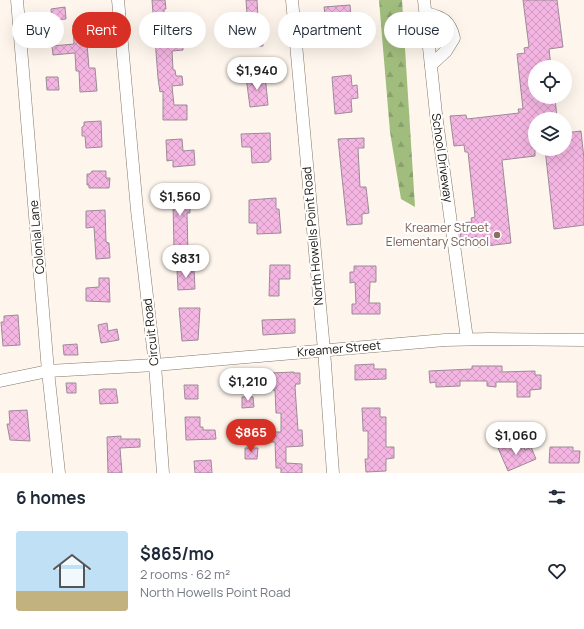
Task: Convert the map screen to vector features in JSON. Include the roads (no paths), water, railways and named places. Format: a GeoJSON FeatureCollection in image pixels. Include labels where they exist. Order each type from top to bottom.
{"type":"FeatureCollection","features":[{"type":"Feature","properties":{"kind":"street","name":"Colonial Lane"},"geometry":{"type":"LineString","coordinates":[[17,0],[48,371],[59,473]]}},
{"type":"Feature","properties":{"kind":"street","name":"Circuit Road"},"geometry":{"type":"LineString","coordinates":[[118,0],[137,210],[155,365],[163,473]]}},
{"type":"Feature","properties":{"kind":"street","name":"North Howells Point Road"},"geometry":{"type":"LineString","coordinates":[[292,0],[324,350],[333,473]]}},
{"type":"Feature","properties":{"kind":"street","name":"School Driveway"},"geometry":{"type":"LineString","coordinates":[[424,0],[426,12]]}},
{"type":"Feature","properties":{"kind":"street","name":"School Driveway"},"geometry":{"type":"LineString","coordinates":[[429,48],[436,114],[467,339]]}},
{"type":"Feature","properties":{"kind":"street"},"geometry":{"type":"LineString","coordinates":[[431,65],[448,48]]}},
{"type":"Feature","properties":{"kind":"street","name":"Kreamer Street"},"geometry":{"type":"LineString","coordinates":[[0,380],[48,371],[155,365],[467,339],[584,340]]}},
{"type":"Feature","properties":{"kind":"place","name":"Kreamer Street Elementary School"},"geometry":{"type":"Point","coordinates":[497,235]}}]}
